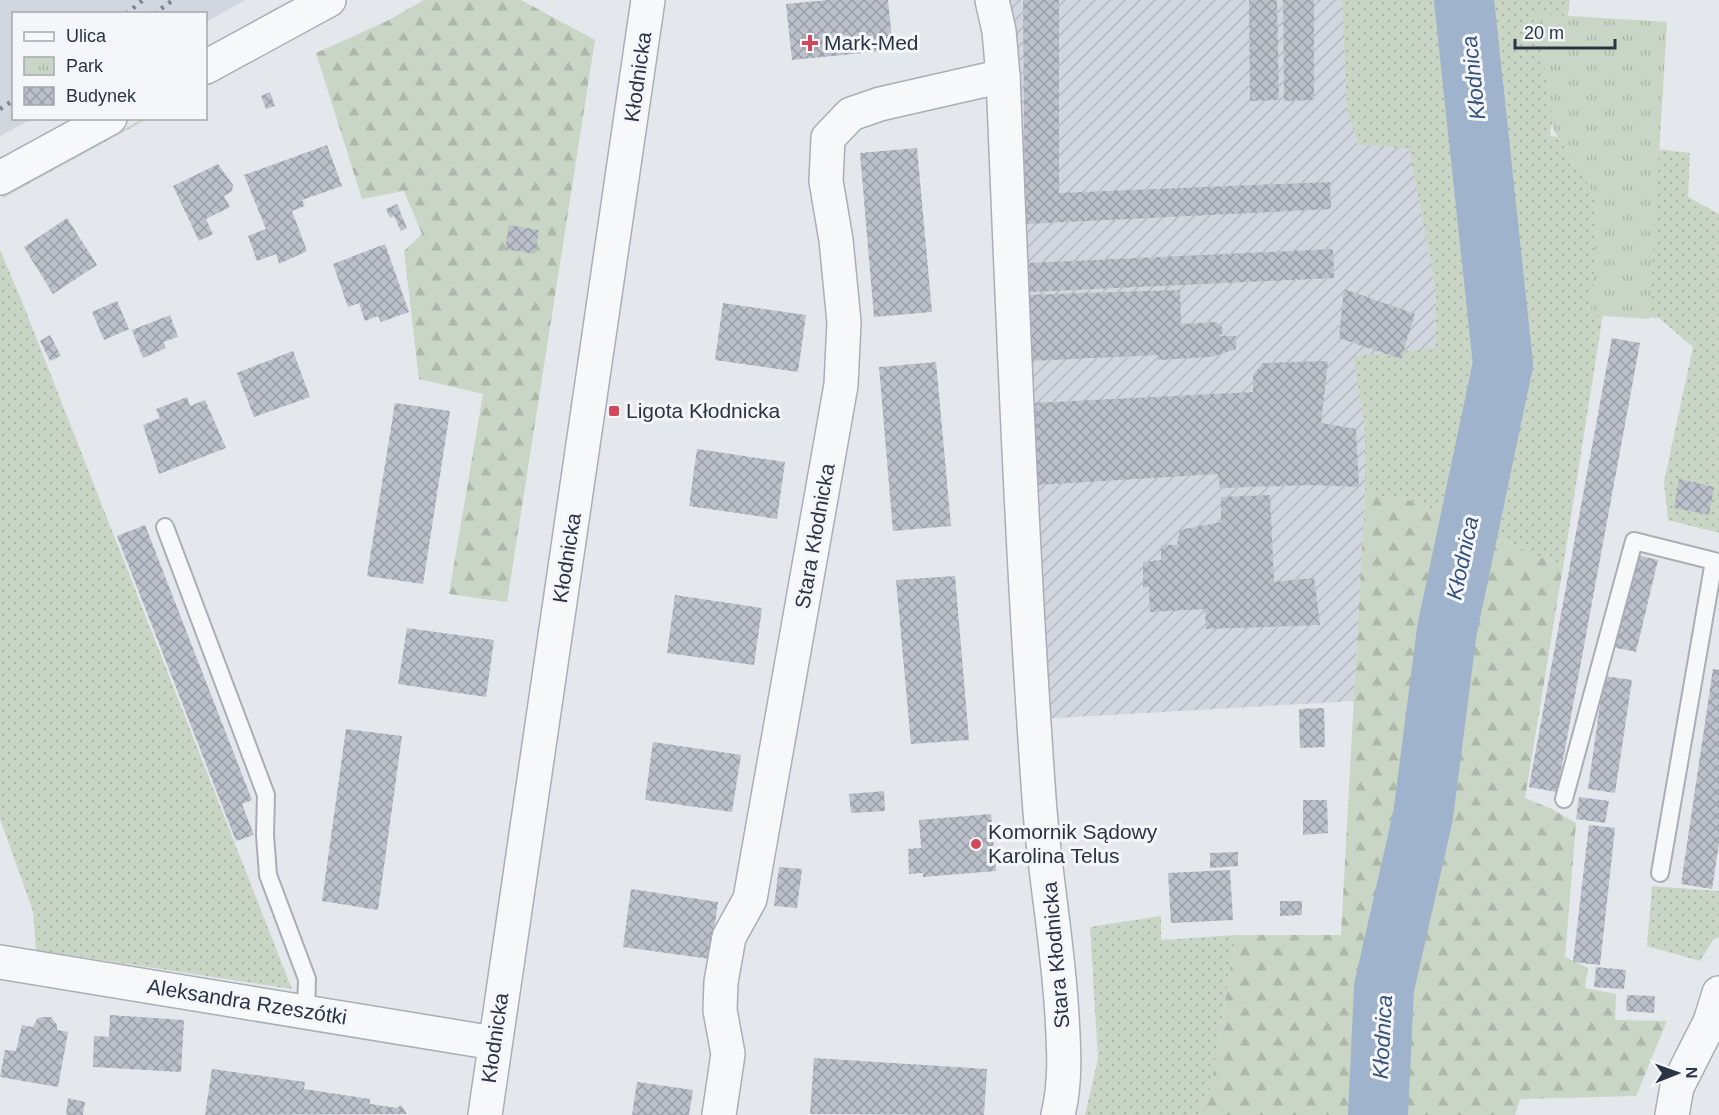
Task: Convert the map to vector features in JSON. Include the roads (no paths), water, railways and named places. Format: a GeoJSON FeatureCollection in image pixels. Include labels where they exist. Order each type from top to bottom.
{"type":"FeatureCollection","features":[{"type":"Feature","properties":{"kind":"street"},"geometry":{"type":"LineString","coordinates":[[207,66],[329,0]]}},
{"type":"Feature","properties":{"kind":"street","name":"Kłodnicka"},"geometry":{"type":"LineString","coordinates":[[485,1115],[648,0]]}},
{"type":"Feature","properties":{"kind":"street","name":"Stara Kłodnicka"},"geometry":{"type":"LineString","coordinates":[[992,0],[999,31],[1003,76],[1022,542],[1039,802],[1060,969],[1064,1049],[1063,1095],[1058,1115]]}},
{"type":"Feature","properties":{"kind":"street","name":"Stara Kłodnicka"},"geometry":{"type":"LineString","coordinates":[[719,1115],[728,1054],[720,1010],[721,982],[729,937],[750,899],[841,384],[844,322],[836,240],[826,182],[828,138],[851,114],[880,104],[1003,76]]}},
{"type":"Feature","properties":{"kind":"street"},"geometry":{"type":"LineString","coordinates":[[0,178],[106,120]]}},
{"type":"Feature","properties":{"kind":"street","name":"Aleksandra Rzeszótki"},"geometry":{"type":"LineString","coordinates":[[0,962],[494,1043]]}},
{"type":"Feature","properties":{"kind":"street"},"geometry":{"type":"LineString","coordinates":[[1672,1115],[1677,1087],[1716,1013]]}},
{"type":"Feature","properties":{"kind":"lane"},"geometry":{"type":"LineString","coordinates":[[165,527],[266,795],[265,836],[268,875],[307,979],[306,1012]]}},
{"type":"Feature","properties":{"kind":"lane"},"geometry":{"type":"LineString","coordinates":[[1564,799],[1634,542],[1716,562],[1660,873]]}},
{"type":"Feature","properties":{"kind":"waterway","name":"Kłodnica"},"geometry":{"type":"LineString","coordinates":[[1378,1115],[1384,988],[1423,816],[1447,630],[1503,364],[1464,0]]}},
{"type":"Feature","properties":{"kind":"railway"},"geometry":{"type":"LineString","coordinates":[[128,12],[143,0]]}},
{"type":"Feature","properties":{"kind":"railway"},"geometry":{"type":"LineString","coordinates":[[157,12],[173,0]]}},
{"type":"Feature","properties":{"kind":"railway"},"geometry":{"type":"LineString","coordinates":[[0,109],[12,101]]}},
{"type":"Feature","properties":{"kind":"place","name":"Mark-Med"},"geometry":{"type":"Point","coordinates":[810,43]}},
{"type":"Feature","properties":{"kind":"place","name":"Ligota Kłodnicka"},"geometry":{"type":"Point","coordinates":[614,411]}},
{"type":"Feature","properties":{"kind":"place","name":"Komornik Sądowy Karolina Telus"},"geometry":{"type":"Point","coordinates":[976,844]}}]}
